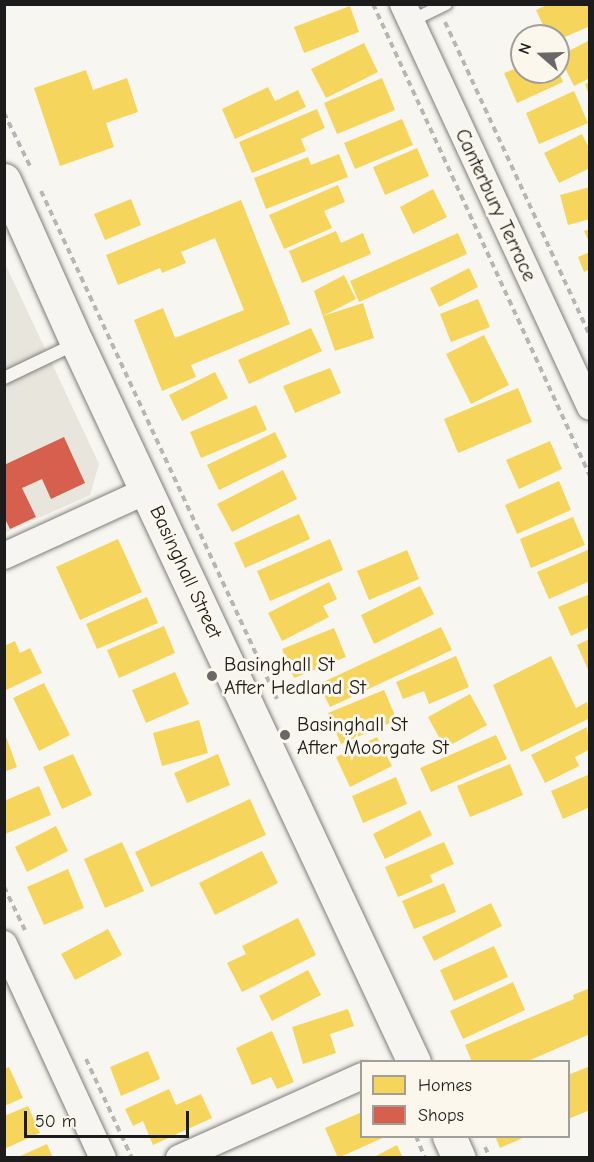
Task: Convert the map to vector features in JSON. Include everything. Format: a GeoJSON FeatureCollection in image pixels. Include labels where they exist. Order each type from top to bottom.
{"type":"FeatureCollection","features":[{"type":"Feature","properties":{"kind":"street","name":"Canterbury Terrace"},"geometry":{"type":"LineString","coordinates":[[407,13],[590,407]]}},
{"type":"Feature","properties":{"kind":"street","name":"Basinghall Street"},"geometry":{"type":"LineString","coordinates":[[20,179],[77,343],[148,490],[406,1059]]}},
{"type":"Feature","properties":{"kind":"street"},"geometry":{"type":"LineString","coordinates":[[4,556],[148,490]]}},
{"type":"Feature","properties":{"kind":"street"},"geometry":{"type":"LineString","coordinates":[[4,944],[103,1158]]}},
{"type":"Feature","properties":{"kind":"street"},"geometry":{"type":"LineString","coordinates":[[179,1158],[360,1077]]}},
{"type":"Feature","properties":{"kind":"street"},"geometry":{"type":"LineString","coordinates":[[449,1138],[459,1158]]}},
{"type":"Feature","properties":{"kind":"lane"},"geometry":{"type":"LineString","coordinates":[[407,13],[442,6]]}},
{"type":"Feature","properties":{"kind":"lane"},"geometry":{"type":"LineString","coordinates":[[4,378],[77,343]]}},
{"type":"Feature","properties":{"kind":"path"},"geometry":{"type":"LineString","coordinates":[[373,4],[590,476]]}},
{"type":"Feature","properties":{"kind":"path"},"geometry":{"type":"LineString","coordinates":[[442,6],[590,336]]}},
{"type":"Feature","properties":{"kind":"path"},"geometry":{"type":"LineString","coordinates":[[4,113],[20,179]]}},
{"type":"Feature","properties":{"kind":"path"},"geometry":{"type":"LineString","coordinates":[[40,188],[280,706]]}},
{"type":"Feature","properties":{"kind":"path"},"geometry":{"type":"LineString","coordinates":[[416,1138],[425,1158]]}},
{"type":"Feature","properties":{"kind":"shaded area"},"geometry":{"type":"Polygon","coordinates":[[[4,261],[99,464],[90,495],[5,533],[4,261]]]}},
{"type":"Feature","properties":{"kind":"building: Homes"},"geometry":{"type":"Polygon","coordinates":[[[549,4],[590,4],[590,26],[570,35],[570,24],[542,24],[536,10],[549,4]]]}},
{"type":"Feature","properties":{"kind":"building: Homes"},"geometry":{"type":"Polygon","coordinates":[[[350,6],[359,32],[304,53],[294,27],[350,6]]]}},
{"type":"Feature","properties":{"kind":"building: Homes"},"geometry":{"type":"Polygon","coordinates":[[[590,40],[590,78],[574,86],[570,78],[570,50],[590,40]]]}},
{"type":"Feature","properties":{"kind":"building: Homes"},"geometry":{"type":"Polygon","coordinates":[[[364,43],[378,72],[326,98],[311,69],[364,43]]]}},
{"type":"Feature","properties":{"kind":"building: Homes"},"geometry":{"type":"Polygon","coordinates":[[[86,70],[93,90],[127,78],[138,112],[106,123],[114,147],[60,166],[34,88],[86,70]]]}},
{"type":"Feature","properties":{"kind":"building: Homes"},"geometry":{"type":"Polygon","coordinates":[[[510,71],[510,84],[559,84],[517,103],[504,73],[510,71]]]}},
{"type":"Feature","properties":{"kind":"building: Homes"},"geometry":{"type":"Polygon","coordinates":[[[382,78],[395,110],[337,134],[324,103],[382,78]]]}},
{"type":"Feature","properties":{"kind":"building: Homes"},"geometry":{"type":"Polygon","coordinates":[[[590,82],[590,95],[589,95],[585,84],[590,82]]]}},
{"type":"Feature","properties":{"kind":"building: Homes"},"geometry":{"type":"Polygon","coordinates":[[[268,87],[275,101],[298,90],[306,107],[235,139],[222,109],[268,87]]]}},
{"type":"Feature","properties":{"kind":"building: Homes"},"geometry":{"type":"Polygon","coordinates":[[[574,91],[588,123],[539,144],[526,113],[574,91]]]}},
{"type":"Feature","properties":{"kind":"building: Homes"},"geometry":{"type":"Polygon","coordinates":[[[317,109],[325,128],[301,139],[306,151],[252,173],[239,142],[317,109]]]}},
{"type":"Feature","properties":{"kind":"building: Homes"},"geometry":{"type":"Polygon","coordinates":[[[402,119],[413,145],[355,169],[344,143],[402,119]]]}},
{"type":"Feature","properties":{"kind":"building: Homes"},"geometry":{"type":"Polygon","coordinates":[[[582,134],[588,146],[590,145],[590,168],[559,183],[544,153],[582,134]]]}},
{"type":"Feature","properties":{"kind":"building: Homes"},"geometry":{"type":"Polygon","coordinates":[[[417,148],[429,176],[385,195],[373,167],[417,148]]]}},
{"type":"Feature","properties":{"kind":"building: Homes"},"geometry":{"type":"Polygon","coordinates":[[[339,154],[348,177],[266,209],[254,178],[308,157],[311,165],[339,154]]]}},
{"type":"Feature","properties":{"kind":"building: Homes"},"geometry":{"type":"Polygon","coordinates":[[[338,185],[345,202],[324,211],[332,228],[284,249],[269,215],[338,185]]]}},
{"type":"Feature","properties":{"kind":"building: Homes"},"geometry":{"type":"Polygon","coordinates":[[[590,187],[590,219],[568,225],[560,195],[590,187]]]}},
{"type":"Feature","properties":{"kind":"building: Homes"},"geometry":{"type":"Polygon","coordinates":[[[433,189],[447,217],[413,234],[400,207],[433,189]]]}},
{"type":"Feature","properties":{"kind":"building: Homes"},"geometry":{"type":"Polygon","coordinates":[[[131,199],[141,225],[105,240],[94,214],[131,199]]]}},
{"type":"Feature","properties":{"kind":"building: Homes"},"geometry":{"type":"Polygon","coordinates":[[[241,200],[290,324],[191,365],[196,377],[162,391],[134,320],[163,308],[175,338],[244,310],[215,238],[181,252],[186,263],[162,273],[160,268],[118,285],[106,255],[241,200]]]}},
{"type":"Feature","properties":{"kind":"building: Homes"},"geometry":{"type":"Polygon","coordinates":[[[590,229],[590,244],[584,231],[590,229]]]}},
{"type":"Feature","properties":{"kind":"building: Homes"},"geometry":{"type":"Polygon","coordinates":[[[336,231],[341,243],[363,233],[371,254],[302,283],[289,251],[336,231]]]}},
{"type":"Feature","properties":{"kind":"building: Homes"},"geometry":{"type":"Polygon","coordinates":[[[458,233],[467,254],[359,302],[350,281],[458,233]]]}},
{"type":"Feature","properties":{"kind":"building: Homes"},"geometry":{"type":"Polygon","coordinates":[[[590,252],[590,269],[584,272],[578,257],[590,252]]]}},
{"type":"Feature","properties":{"kind":"building: Homes"},"geometry":{"type":"Polygon","coordinates":[[[469,268],[478,287],[439,307],[430,288],[469,268]]]}},
{"type":"Feature","properties":{"kind":"building: Homes"},"geometry":{"type":"Polygon","coordinates":[[[344,275],[356,299],[323,316],[363,303],[374,338],[335,351],[314,291],[344,275]]]}},
{"type":"Feature","properties":{"kind":"building: Homes"},"geometry":{"type":"Polygon","coordinates":[[[478,299],[490,327],[451,342],[440,314],[478,299]]]}},
{"type":"Feature","properties":{"kind":"building: Homes"},"geometry":{"type":"Polygon","coordinates":[[[311,328],[322,351],[249,384],[238,360],[311,328]]]}},
{"type":"Feature","properties":{"kind":"building: Homes"},"geometry":{"type":"Polygon","coordinates":[[[484,335],[509,385],[471,404],[446,354],[484,335]]]}},
{"type":"Feature","properties":{"kind":"building: Homes"},"geometry":{"type":"Polygon","coordinates":[[[330,368],[341,393],[295,413],[283,386],[330,368]]]}},
{"type":"Feature","properties":{"kind":"building: Homes"},"geometry":{"type":"Polygon","coordinates":[[[215,372],[228,398],[182,421],[169,395],[215,372]]]}},
{"type":"Feature","properties":{"kind":"building: Homes"},"geometry":{"type":"Polygon","coordinates":[[[518,388],[532,422],[458,453],[444,419],[518,388]]]}},
{"type":"Feature","properties":{"kind":"building: Homes"},"geometry":{"type":"Polygon","coordinates":[[[256,405],[267,430],[201,458],[190,432],[256,405]]]}},
{"type":"Feature","properties":{"kind":"building: Homes"},"geometry":{"type":"Polygon","coordinates":[[[275,432],[287,457],[219,490],[207,465],[275,432]]]}},
{"type":"Feature","properties":{"kind":"building: Homes"},"geometry":{"type":"Polygon","coordinates":[[[550,441],[562,469],[519,489],[506,460],[550,441]]]}},
{"type":"Feature","properties":{"kind":"building: Homes"},"geometry":{"type":"Polygon","coordinates":[[[283,470],[297,499],[232,532],[217,504],[283,470]]]}},
{"type":"Feature","properties":{"kind":"building: Homes"},"geometry":{"type":"Polygon","coordinates":[[[559,481],[571,510],[517,534],[505,505],[559,481]]]}},
{"type":"Feature","properties":{"kind":"building: Homes"},"geometry":{"type":"Polygon","coordinates":[[[299,514],[310,539],[245,568],[234,543],[299,514]]]}},
{"type":"Feature","properties":{"kind":"building: Homes"},"geometry":{"type":"Polygon","coordinates":[[[573,517],[585,545],[531,568],[520,539],[573,517]]]}},
{"type":"Feature","properties":{"kind":"building: Homes"},"geometry":{"type":"Polygon","coordinates":[[[118,539],[142,592],[80,620],[56,567],[118,539]]]}},
{"type":"Feature","properties":{"kind":"building: Homes"},"geometry":{"type":"Polygon","coordinates":[[[330,539],[343,570],[270,601],[257,571],[330,539]]]}},
{"type":"Feature","properties":{"kind":"building: Homes"},"geometry":{"type":"Polygon","coordinates":[[[590,549],[590,581],[549,599],[537,572],[590,549]]]}},
{"type":"Feature","properties":{"kind":"building: Homes"},"geometry":{"type":"Polygon","coordinates":[[[407,550],[419,579],[369,600],[357,571],[407,550]]]}},
{"type":"Feature","properties":{"kind":"building: Homes"},"geometry":{"type":"Polygon","coordinates":[[[329,582],[337,599],[323,606],[329,617],[282,641],[268,613],[329,582]]]}},
{"type":"Feature","properties":{"kind":"building: Homes"},"geometry":{"type":"Polygon","coordinates":[[[420,586],[434,614],[374,644],[361,615],[420,586]]]}},
{"type":"Feature","properties":{"kind":"building: Homes"},"geometry":{"type":"Polygon","coordinates":[[[590,594],[590,627],[571,636],[558,607],[590,594]]]}},
{"type":"Feature","properties":{"kind":"building: Homes"},"geometry":{"type":"Polygon","coordinates":[[[147,597],[158,623],[97,649],[86,624],[147,597]]]}},
{"type":"Feature","properties":{"kind":"building: Homes"},"geometry":{"type":"Polygon","coordinates":[[[164,626],[175,653],[119,678],[107,650],[164,626]]]}},
{"type":"Feature","properties":{"kind":"building: Homes"},"geometry":{"type":"Polygon","coordinates":[[[441,627],[452,650],[330,707],[319,684],[441,627]]]}},
{"type":"Feature","properties":{"kind":"building: Homes"},"geometry":{"type":"Polygon","coordinates":[[[334,628],[346,657],[294,678],[282,649],[334,628]]]}},
{"type":"Feature","properties":{"kind":"building: Homes"},"geometry":{"type":"Polygon","coordinates":[[[590,639],[590,674],[577,645],[590,639]]]}},
{"type":"Feature","properties":{"kind":"building: Homes"},"geometry":{"type":"Polygon","coordinates":[[[15,641],[20,653],[30,648],[42,673],[4,691],[4,646],[15,641]]]}},
{"type":"Feature","properties":{"kind":"building: Homes"},"geometry":{"type":"Polygon","coordinates":[[[456,656],[469,687],[429,704],[424,691],[403,699],[396,682],[456,656]]]}},
{"type":"Feature","properties":{"kind":"building: Homes"},"geometry":{"type":"Polygon","coordinates":[[[551,656],[576,708],[587,702],[590,718],[521,752],[493,685],[551,656]]]}},
{"type":"Feature","properties":{"kind":"building: Homes"},"geometry":{"type":"Polygon","coordinates":[[[175,672],[189,704],[146,723],[132,690],[175,672]]]}},
{"type":"Feature","properties":{"kind":"building: Homes"},"geometry":{"type":"Polygon","coordinates":[[[44,683],[70,735],[39,751],[13,698],[44,683]]]}},
{"type":"Feature","properties":{"kind":"building: Homes"},"geometry":{"type":"Polygon","coordinates":[[[384,690],[397,720],[341,744],[328,713],[384,690]]]}},
{"type":"Feature","properties":{"kind":"building: Homes"},"geometry":{"type":"Polygon","coordinates":[[[470,694],[487,725],[445,748],[428,717],[470,694]]]}},
{"type":"Feature","properties":{"kind":"building: Homes"},"geometry":{"type":"Polygon","coordinates":[[[199,720],[208,753],[162,766],[153,733],[199,720]]]}},
{"type":"Feature","properties":{"kind":"building: Homes"},"geometry":{"type":"Polygon","coordinates":[[[587,727],[590,749],[575,757],[579,766],[545,783],[531,755],[587,727]]]}},
{"type":"Feature","properties":{"kind":"building: Homes"},"geometry":{"type":"Polygon","coordinates":[[[4,731],[17,767],[4,772],[4,731]]]}},
{"type":"Feature","properties":{"kind":"building: Homes"},"geometry":{"type":"Polygon","coordinates":[[[496,735],[507,759],[431,792],[420,768],[496,735]]]}},
{"type":"Feature","properties":{"kind":"building: Homes"},"geometry":{"type":"Polygon","coordinates":[[[377,737],[392,766],[350,787],[336,757],[377,737]]]}},
{"type":"Feature","properties":{"kind":"building: Homes"},"geometry":{"type":"Polygon","coordinates":[[[73,754],[92,795],[62,809],[43,767],[73,754]]]}},
{"type":"Feature","properties":{"kind":"building: Homes"},"geometry":{"type":"Polygon","coordinates":[[[218,754],[230,785],[187,803],[174,773],[218,754]]]}},
{"type":"Feature","properties":{"kind":"building: Homes"},"geometry":{"type":"Polygon","coordinates":[[[510,764],[523,795],[470,817],[457,786],[510,764]]]}},
{"type":"Feature","properties":{"kind":"building: Homes"},"geometry":{"type":"Polygon","coordinates":[[[590,774],[590,807],[563,819],[551,791],[590,774]]]}},
{"type":"Feature","properties":{"kind":"building: Homes"},"geometry":{"type":"Polygon","coordinates":[[[396,777],[407,804],[363,823],[352,796],[396,777]]]}},
{"type":"Feature","properties":{"kind":"building: Homes"},"geometry":{"type":"Polygon","coordinates":[[[39,786],[51,815],[5,834],[4,801],[39,786]]]}},
{"type":"Feature","properties":{"kind":"building: Homes"},"geometry":{"type":"Polygon","coordinates":[[[250,799],[266,835],[151,887],[135,852],[250,799]]]}},
{"type":"Feature","properties":{"kind":"building: Homes"},"geometry":{"type":"Polygon","coordinates":[[[420,810],[432,835],[385,859],[373,834],[420,810]]]}},
{"type":"Feature","properties":{"kind":"building: Homes"},"geometry":{"type":"Polygon","coordinates":[[[56,826],[68,851],[27,872],[15,847],[56,826]]]}},
{"type":"Feature","properties":{"kind":"building: Homes"},"geometry":{"type":"Polygon","coordinates":[[[122,842],[144,891],[105,908],[84,859],[122,842]]]}},
{"type":"Feature","properties":{"kind":"building: Homes"},"geometry":{"type":"Polygon","coordinates":[[[444,842],[454,864],[430,875],[433,882],[398,897],[385,867],[444,842]]]}},
{"type":"Feature","properties":{"kind":"building: Homes"},"geometry":{"type":"Polygon","coordinates":[[[262,851],[278,883],[215,915],[199,883],[262,851]]]}},
{"type":"Feature","properties":{"kind":"building: Homes"},"geometry":{"type":"Polygon","coordinates":[[[68,869],[84,908],[44,925],[27,887],[68,869]]]}},
{"type":"Feature","properties":{"kind":"building: Homes"},"geometry":{"type":"Polygon","coordinates":[[[444,883],[456,912],[414,929],[402,901],[444,883]]]}},
{"type":"Feature","properties":{"kind":"building: Homes"},"geometry":{"type":"Polygon","coordinates":[[[491,903],[502,926],[434,961],[422,937],[491,903]]]}},
{"type":"Feature","properties":{"kind":"building: Homes"},"geometry":{"type":"Polygon","coordinates":[[[298,918],[316,955],[242,992],[227,963],[246,954],[242,946],[298,918]]]}},
{"type":"Feature","properties":{"kind":"building: Homes"},"geometry":{"type":"Polygon","coordinates":[[[108,929],[122,955],[75,980],[61,954],[108,929]]]}},
{"type":"Feature","properties":{"kind":"building: Homes"},"geometry":{"type":"Polygon","coordinates":[[[494,946],[508,977],[454,1001],[440,970],[494,946]]]}},
{"type":"Feature","properties":{"kind":"building: Homes"},"geometry":{"type":"Polygon","coordinates":[[[308,970],[321,995],[272,1021],[259,996],[308,970]]]}},
{"type":"Feature","properties":{"kind":"building: Homes"},"geometry":{"type":"Polygon","coordinates":[[[513,982],[525,1010],[463,1039],[450,1011],[513,982]]]}},
{"type":"Feature","properties":{"kind":"building: Homes"},"geometry":{"type":"Polygon","coordinates":[[[590,988],[590,1034],[531,1060],[471,1060],[465,1045],[574,999],[573,995],[590,988]]]}},
{"type":"Feature","properties":{"kind":"building: Homes"},"geometry":{"type":"Polygon","coordinates":[[[348,1009],[354,1026],[330,1034],[336,1053],[303,1064],[292,1027],[348,1009]]]}},
{"type":"Feature","properties":{"kind":"building: Homes"},"geometry":{"type":"Polygon","coordinates":[[[272,1031],[294,1082],[277,1089],[271,1077],[252,1085],[236,1048],[272,1031]]]}},
{"type":"Feature","properties":{"kind":"building: Homes"},"geometry":{"type":"Polygon","coordinates":[[[148,1051],[160,1079],[121,1096],[110,1067],[148,1051]]]}},
{"type":"Feature","properties":{"kind":"building: Homes"},"geometry":{"type":"Polygon","coordinates":[[[590,1066],[590,1110],[570,1118],[570,1074],[590,1066]]]}},
{"type":"Feature","properties":{"kind":"building: Homes"},"geometry":{"type":"Polygon","coordinates":[[[9,1067],[23,1098],[4,1106],[4,1069],[9,1067]]]}},
{"type":"Feature","properties":{"kind":"building: Homes"},"geometry":{"type":"Polygon","coordinates":[[[169,1089],[176,1105],[201,1094],[212,1118],[153,1145],[143,1121],[133,1126],[125,1109],[169,1089]]]}},
{"type":"Feature","properties":{"kind":"building: Homes"},"geometry":{"type":"Polygon","coordinates":[[[28,1106],[40,1133],[4,1149],[4,1116],[28,1106]]]}},
{"type":"Feature","properties":{"kind":"building: Homes"},"geometry":{"type":"Polygon","coordinates":[[[360,1113],[360,1138],[383,1138],[338,1158],[325,1128],[360,1113]]]}},
{"type":"Feature","properties":{"kind":"building: Homes"},"geometry":{"type":"Polygon","coordinates":[[[496,1138],[522,1138],[500,1148],[496,1138]]]}},
{"type":"Feature","properties":{"kind":"building: Homes"},"geometry":{"type":"Polygon","coordinates":[[[47,1144],[53,1158],[16,1158],[47,1144]]]}},
{"type":"Feature","properties":{"kind":"building: Homes"},"geometry":{"type":"Polygon","coordinates":[[[397,1145],[403,1158],[372,1158],[397,1145]]]}},
{"type":"Feature","properties":{"kind":"building: Shops"},"geometry":{"type":"Polygon","coordinates":[[[64,437],[85,483],[51,499],[42,479],[22,488],[36,517],[10,529],[4,517],[4,465],[64,437]]]}},
{"type":"Feature","properties":{"kind":"place","name":"Basinghall St After Hedland St"},"geometry":{"type":"Point","coordinates":[212,676]}},
{"type":"Feature","properties":{"kind":"place","name":"Basinghall St After Moorgate St"},"geometry":{"type":"Point","coordinates":[285,735]}}]}
